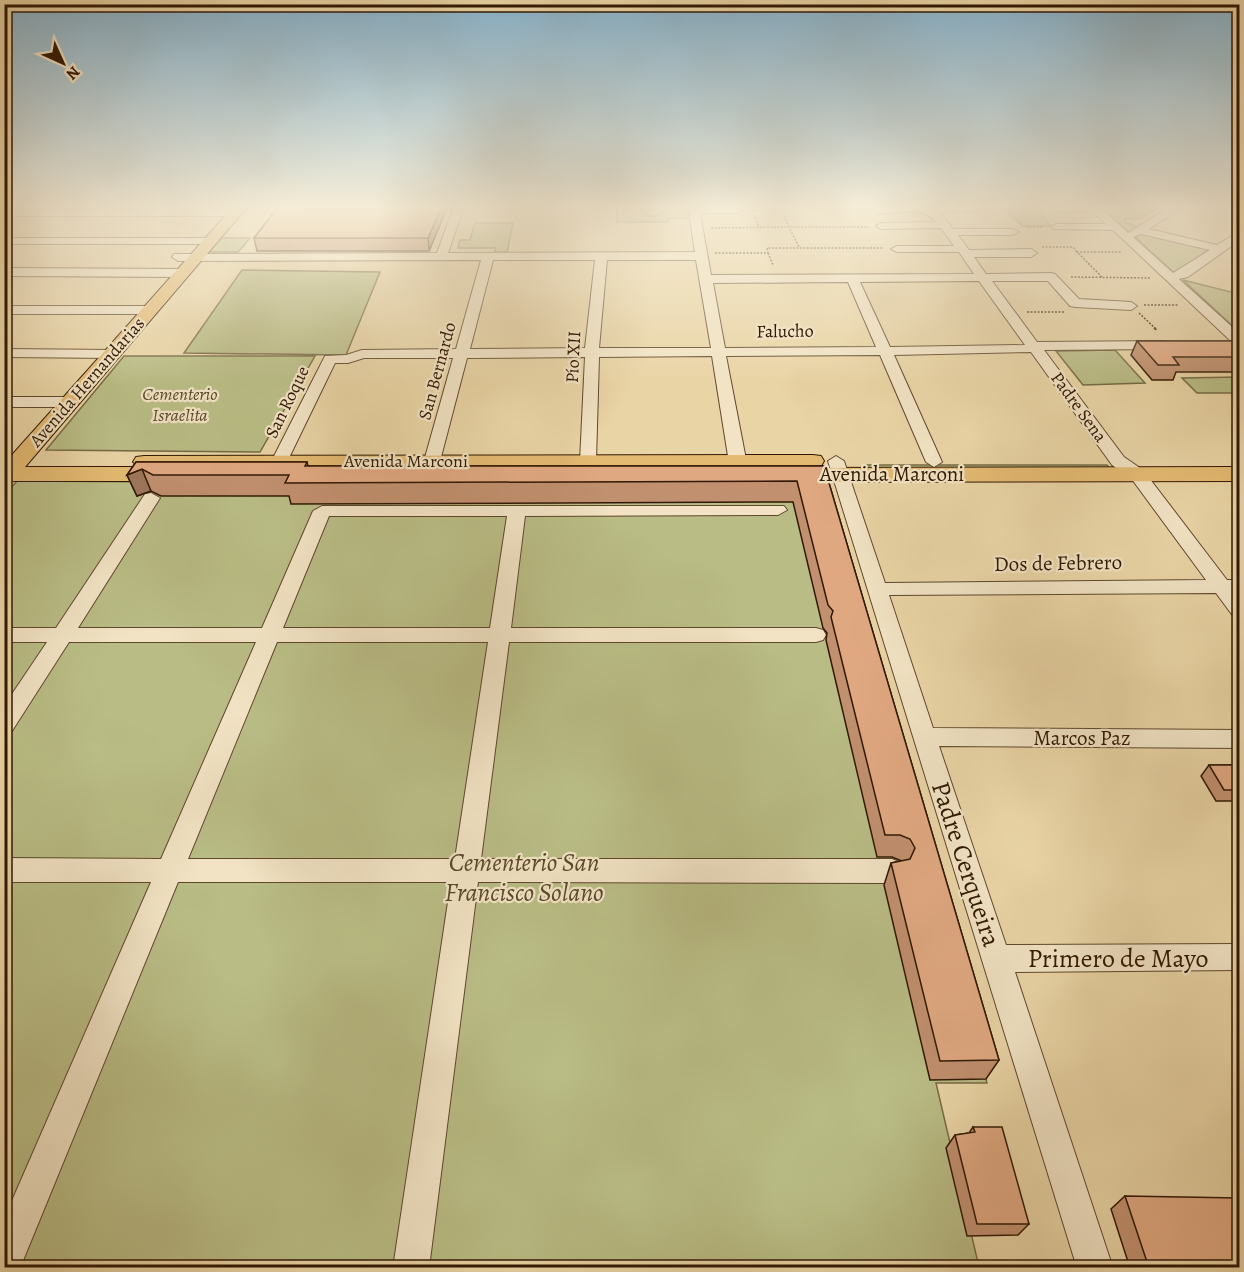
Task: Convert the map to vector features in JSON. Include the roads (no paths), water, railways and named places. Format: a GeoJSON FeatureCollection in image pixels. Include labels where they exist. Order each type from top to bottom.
{"type":"FeatureCollection","features":[{"type":"Feature","properties":{"kind":"main road","name":"Avenida Hernandarias"},"geometry":{"type":"LineString","coordinates":[[76,369],[163,273],[179,265]]}},
{"type":"Feature","properties":{"kind":"main road","name":"Avenida Hernandarias"},"geometry":{"type":"LineString","coordinates":[[8,469],[71,402],[151,310],[180,265]]}},
{"type":"Feature","properties":{"kind":"main road","name":"Avenida Hernandarias"},"geometry":{"type":"LineString","coordinates":[[30,420],[60,386]]}},
{"type":"Feature","properties":{"kind":"main road","name":"Avenida Marconi"},"geometry":{"type":"LineString","coordinates":[[838,468],[934,462],[1239,460]]}},
{"type":"Feature","properties":{"kind":"main road","name":"Avenida Marconi"},"geometry":{"type":"LineString","coordinates":[[8,469],[279,462],[432,461],[588,461],[738,468]]}},
{"type":"Feature","properties":{"kind":"main road","name":"Avenida Marconi"},"geometry":{"type":"LineString","coordinates":[[8,469],[838,468],[1239,474]]}},
{"type":"Feature","properties":{"kind":"street","name":"San Bernardo"},"geometry":{"type":"LineString","coordinates":[[432,461],[485,265]]}},
{"type":"Feature","properties":{"kind":"street","name":"Pío XII"},"geometry":{"type":"LineString","coordinates":[[588,461],[592,353],[600,265]]}},
{"type":"Feature","properties":{"kind":"street"},"geometry":{"type":"LineString","coordinates":[[703,265],[738,468]]}},
{"type":"Feature","properties":{"kind":"street","name":"Padre Sena"},"geometry":{"type":"LineString","coordinates":[[975,265],[1118,461],[1137,474],[1230,586],[1239,611]]}},
{"type":"Feature","properties":{"kind":"street"},"geometry":{"type":"LineString","coordinates":[[1157,265],[1239,343]]}},
{"type":"Feature","properties":{"kind":"street"},"geometry":{"type":"LineString","coordinates":[[1170,278],[1184,274],[1196,265]]}},
{"type":"Feature","properties":{"kind":"street"},"geometry":{"type":"LineString","coordinates":[[4,272],[163,273]]}},
{"type":"Feature","properties":{"kind":"street"},"geometry":{"type":"LineString","coordinates":[[705,279],[1054,281],[1075,303],[1131,306]]}},
{"type":"Feature","properties":{"kind":"street"},"geometry":{"type":"LineString","coordinates":[[854,279],[934,462]]}},
{"type":"Feature","properties":{"kind":"street"},"geometry":{"type":"LineString","coordinates":[[4,310],[151,310]]}},
{"type":"Feature","properties":{"kind":"street"},"geometry":{"type":"LineString","coordinates":[[1217,345],[1239,343]]}},
{"type":"Feature","properties":{"kind":"street","name":"Falucho"},"geometry":{"type":"LineString","coordinates":[[330,359],[348,359],[362,354],[1024,350],[1035,346],[1177,345]]}},
{"type":"Feature","properties":{"kind":"street"},"geometry":{"type":"LineString","coordinates":[[4,352],[113,354]]}},
{"type":"Feature","properties":{"kind":"street","name":"San Roque"},"geometry":{"type":"LineString","coordinates":[[279,462],[330,359]]}},
{"type":"Feature","properties":{"kind":"street"},"geometry":{"type":"LineString","coordinates":[[4,402],[71,402]]}},
{"type":"Feature","properties":{"kind":"street","name":"Padre Cerqueira"},"geometry":{"type":"LineString","coordinates":[[838,468],[1095,1268]]}},
{"type":"Feature","properties":{"kind":"street"},"geometry":{"type":"LineString","coordinates":[[4,725],[151,498]]}},
{"type":"Feature","properties":{"kind":"street"},"geometry":{"type":"LineString","coordinates":[[411,1268],[517,510]]}},
{"type":"Feature","properties":{"kind":"street"},"geometry":{"type":"LineString","coordinates":[[4,1262],[322,511],[778,510]]}},
{"type":"Feature","properties":{"kind":"street","name":"Dos de Febrero"},"geometry":{"type":"LineString","coordinates":[[877,589],[1230,586]]}},
{"type":"Feature","properties":{"kind":"street"},"geometry":{"type":"LineString","coordinates":[[4,635],[816,635]]}},
{"type":"Feature","properties":{"kind":"street","name":"Marcos Paz"},"geometry":{"type":"LineString","coordinates":[[924,737],[1239,739]]}},
{"type":"Feature","properties":{"kind":"street"},"geometry":{"type":"LineString","coordinates":[[4,870],[892,871]]}},
{"type":"Feature","properties":{"kind":"street","name":"Primero de Mayo"},"geometry":{"type":"LineString","coordinates":[[997,959],[1239,957]]}},
{"type":"Feature","properties":{"kind":"park label","name":"Cementerio Israelita"},"geometry":{"type":"Point","coordinates":[180,404]}},
{"type":"Feature","properties":{"kind":"park label","name":"Cementerio San Francisco Solano"},"geometry":{"type":"Point","coordinates":[524,877]}}]}
